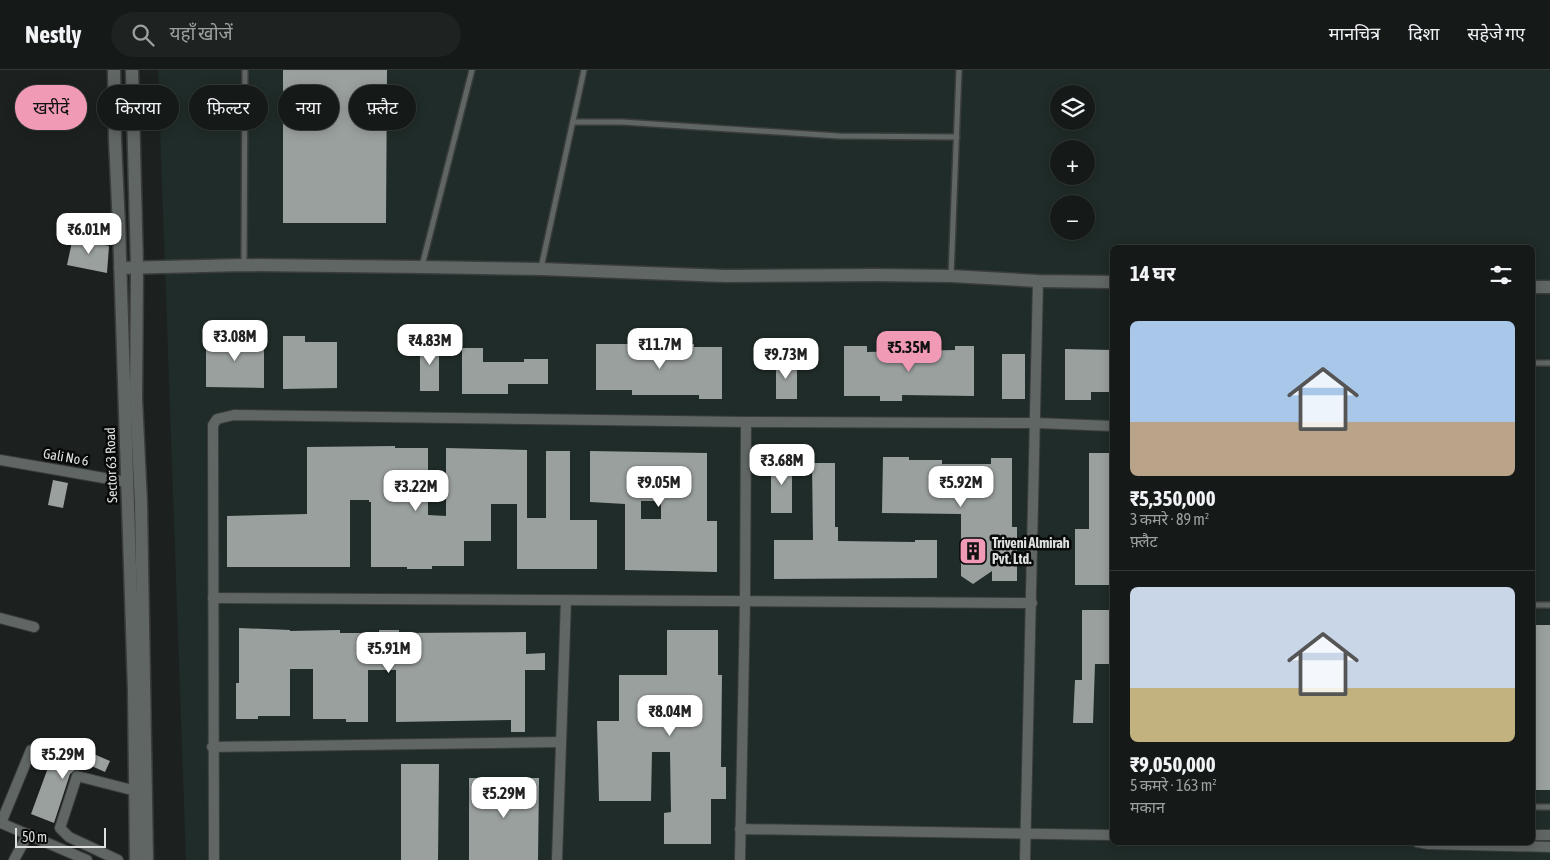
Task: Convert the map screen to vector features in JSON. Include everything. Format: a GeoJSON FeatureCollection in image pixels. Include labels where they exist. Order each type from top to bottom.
{"type":"FeatureCollection","features":[{"type":"Feature","properties":{"kind":"street","name":"Sector 63 Road"},"geometry":{"type":"LineString","coordinates":[[114,70],[136,791],[136,860]]}},
{"type":"Feature","properties":{"kind":"street","name":"Sector 63 Road"},"geometry":{"type":"LineString","coordinates":[[132,70],[137,267],[136,399],[141,503],[147,860]]}},
{"type":"Feature","properties":{"kind":"street"},"geometry":{"type":"LineString","coordinates":[[120,268],[244,265],[422,267],[541,269],[725,276],[951,276],[1038,281],[1110,282]]}},
{"type":"Feature","properties":{"kind":"street"},"geometry":{"type":"LineString","coordinates":[[1025,860],[1038,281]]}},
{"type":"Feature","properties":{"kind":"street"},"geometry":{"type":"LineString","coordinates":[[1535,286],[1550,287]]}},
{"type":"Feature","properties":{"kind":"street"},"geometry":{"type":"LineString","coordinates":[[214,860],[212,747],[213,425],[217,418],[234,415],[746,422],[1036,423],[1110,426]]}},
{"type":"Feature","properties":{"kind":"street"},"geometry":{"type":"LineString","coordinates":[[740,860],[746,422]]}},
{"type":"Feature","properties":{"kind":"street","name":"Gali No 6"},"geometry":{"type":"LineString","coordinates":[[0,460],[127,482]]}},
{"type":"Feature","properties":{"kind":"street"},"geometry":{"type":"LineString","coordinates":[[213,598],[1032,604]]}},
{"type":"Feature","properties":{"kind":"street"},"geometry":{"type":"LineString","coordinates":[[557,860],[566,600]]}},
{"type":"Feature","properties":{"kind":"street"},"geometry":{"type":"LineString","coordinates":[[0,618],[34,628]]}},
{"type":"Feature","properties":{"kind":"street"},"geometry":{"type":"LineString","coordinates":[[212,747],[561,742]]}},
{"type":"Feature","properties":{"kind":"street"},"geometry":{"type":"LineString","coordinates":[[31,750],[1,823],[88,860]]}},
{"type":"Feature","properties":{"kind":"street"},"geometry":{"type":"LineString","coordinates":[[118,860],[68,837],[60,828],[77,776],[136,791]]}},
{"type":"Feature","properties":{"kind":"street"},"geometry":{"type":"LineString","coordinates":[[740,829],[1110,835]]}},
{"type":"Feature","properties":{"kind":"street"},"geometry":{"type":"LineString","coordinates":[[14,860],[28,834]]}},
{"type":"Feature","properties":{"kind":"street"},"geometry":{"type":"LineString","coordinates":[[1535,835],[1550,836]]}},
{"type":"Feature","properties":{"kind":"street"},"geometry":{"type":"LineString","coordinates":[[1469,845],[1550,847]]}},
{"type":"Feature","properties":{"kind":"lane"},"geometry":{"type":"LineString","coordinates":[[244,265],[245,70]]}},
{"type":"Feature","properties":{"kind":"lane"},"geometry":{"type":"LineString","coordinates":[[422,267],[472,70]]}},
{"type":"Feature","properties":{"kind":"lane"},"geometry":{"type":"LineString","coordinates":[[541,269],[584,70]]}},
{"type":"Feature","properties":{"kind":"lane"},"geometry":{"type":"LineString","coordinates":[[951,276],[959,70]]}},
{"type":"Feature","properties":{"kind":"lane"},"geometry":{"type":"LineString","coordinates":[[573,122],[622,122],[839,136],[957,138]]}},
{"type":"Feature","properties":{"kind":"lane"},"geometry":{"type":"LineString","coordinates":[[1535,363],[1550,363]]}},
{"type":"Feature","properties":{"kind":"lane"},"geometry":{"type":"LineString","coordinates":[[1535,605],[1550,605]]}},
{"type":"Feature","properties":{"kind":"lane"},"geometry":{"type":"LineString","coordinates":[[1535,807],[1550,807]]}},
{"type":"Feature","properties":{"kind":"shaded area"},"geometry":{"type":"Polygon","coordinates":[[[158,70],[1550,70],[1550,860],[186,860],[160,130],[179,130],[179,85],[159,85],[158,70]]]}},
{"type":"Feature","properties":{"kind":"building"},"geometry":{"type":"Polygon","coordinates":[[[283,70],[387,70],[387,85],[349,85],[349,130],[387,130],[386,223],[283,223],[283,130],[339,130],[339,85],[283,85],[283,70]]]}},
{"type":"Feature","properties":{"kind":"building"},"geometry":{"type":"Polygon","coordinates":[[[73,237],[109,246],[107,273],[67,265],[73,237]]]}},
{"type":"Feature","properties":{"kind":"building"},"geometry":{"type":"Polygon","coordinates":[[[283,336],[305,336],[305,342],[337,342],[337,388],[283,389],[283,336]]]}},
{"type":"Feature","properties":{"kind":"building"},"geometry":{"type":"Polygon","coordinates":[[[206,337],[264,337],[264,388],[206,387],[206,337]]]}},
{"type":"Feature","properties":{"kind":"building"},"geometry":{"type":"Polygon","coordinates":[[[420,341],[439,341],[439,391],[420,391],[420,341]]]}},
{"type":"Feature","properties":{"kind":"building"},"geometry":{"type":"Polygon","coordinates":[[[596,344],[694,344],[694,347],[722,347],[722,399],[699,399],[699,395],[632,395],[632,390],[596,390],[596,344]]]}},
{"type":"Feature","properties":{"kind":"building"},"geometry":{"type":"Polygon","coordinates":[[[844,346],[867,346],[867,352],[955,350],[955,346],[974,346],[974,396],[902,395],[902,401],[880,401],[880,396],[844,396],[844,346]]]}},
{"type":"Feature","properties":{"kind":"building"},"geometry":{"type":"Polygon","coordinates":[[[462,348],[483,348],[483,362],[524,362],[524,359],[548,359],[548,384],[508,384],[508,394],[462,394],[462,348]]]}},
{"type":"Feature","properties":{"kind":"building"},"geometry":{"type":"Polygon","coordinates":[[[1065,349],[1110,350],[1110,392],[1091,392],[1091,400],[1065,400],[1065,349]]]}},
{"type":"Feature","properties":{"kind":"building"},"geometry":{"type":"Polygon","coordinates":[[[1002,354],[1025,354],[1025,399],[1002,399],[1002,354]]]}},
{"type":"Feature","properties":{"kind":"building"},"geometry":{"type":"Polygon","coordinates":[[[776,361],[797,361],[797,399],[776,399],[776,361]]]}},
{"type":"Feature","properties":{"kind":"building"},"geometry":{"type":"Polygon","coordinates":[[[395,446],[395,448],[428,448],[428,515],[446,516],[446,448],[527,450],[527,518],[546,518],[546,451],[570,451],[570,520],[597,520],[597,569],[517,569],[517,504],[491,504],[491,541],[464,541],[464,566],[432,566],[432,569],[371,567],[371,502],[369,500],[350,500],[350,567],[227,567],[227,516],[307,514],[307,447],[395,446]]]}},
{"type":"Feature","properties":{"kind":"building"},"geometry":{"type":"Polygon","coordinates":[[[590,451],[707,453],[707,521],[717,521],[717,572],[625,570],[625,504],[590,502],[590,451]],[[641,501],[641,519],[661,519],[661,501],[641,501]]]}},
{"type":"Feature","properties":{"kind":"building"},"geometry":{"type":"Polygon","coordinates":[[[1089,453],[1110,453],[1110,585],[1075,585],[1075,529],[1089,529],[1089,453]]]}},
{"type":"Feature","properties":{"kind":"building"},"geometry":{"type":"Polygon","coordinates":[[[883,457],[909,457],[909,460],[942,460],[942,464],[991,464],[991,458],[1012,458],[1012,527],[1017,527],[1017,581],[992,581],[992,571],[973,584],[961,576],[961,514],[882,513],[883,457]]]}},
{"type":"Feature","properties":{"kind":"building"},"geometry":{"type":"Polygon","coordinates":[[[771,458],[792,458],[792,513],[771,513],[771,458]]]}},
{"type":"Feature","properties":{"kind":"building"},"geometry":{"type":"Polygon","coordinates":[[[812,463],[835,463],[835,527],[838,527],[838,541],[915,542],[915,540],[937,540],[937,578],[774,579],[774,540],[813,540],[812,463]]]}},
{"type":"Feature","properties":{"kind":"building"},"geometry":{"type":"Polygon","coordinates":[[[53,480],[68,483],[63,508],[48,505],[53,480]]]}},
{"type":"Feature","properties":{"kind":"building"},"geometry":{"type":"Polygon","coordinates":[[[1082,610],[1110,610],[1110,664],[1095,664],[1093,723],[1073,723],[1075,680],[1082,680],[1082,610]]]}},
{"type":"Feature","properties":{"kind":"building"},"geometry":{"type":"Polygon","coordinates":[[[1535,625],[1550,625],[1550,790],[1535,790],[1535,625]]]}},
{"type":"Feature","properties":{"kind":"building"},"geometry":{"type":"Polygon","coordinates":[[[239,628],[290,631],[340,630],[340,633],[379,633],[379,630],[399,630],[399,633],[526,632],[526,654],[545,653],[545,670],[525,670],[525,732],[511,732],[511,720],[396,722],[396,670],[368,670],[368,722],[346,722],[346,719],[313,719],[313,669],[290,669],[290,716],[258,716],[258,719],[236,719],[236,683],[239,683],[239,628]]]}},
{"type":"Feature","properties":{"kind":"building"},"geometry":{"type":"Polygon","coordinates":[[[667,630],[718,630],[718,675],[722,675],[721,767],[726,767],[726,799],[711,799],[711,844],[664,844],[664,813],[671,812],[670,752],[652,752],[651,801],[599,801],[597,721],[619,721],[619,675],[667,675],[667,630]]]}},
{"type":"Feature","properties":{"kind":"building"},"geometry":{"type":"Polygon","coordinates":[[[66,742],[110,761],[105,772],[78,760],[75,770],[70,774],[54,823],[31,814],[49,765],[55,768],[66,742]]]}},
{"type":"Feature","properties":{"kind":"building"},"geometry":{"type":"Polygon","coordinates":[[[401,764],[439,764],[438,860],[401,860],[401,764]]]}},
{"type":"Feature","properties":{"kind":"building"},"geometry":{"type":"Polygon","coordinates":[[[469,778],[539,778],[538,860],[469,860],[469,778]]]}},
{"type":"Feature","properties":{"kind":"place","name":"Triveni Almirah Pvt. Ltd."},"geometry":{"type":"Point","coordinates":[973,551]}}]}
